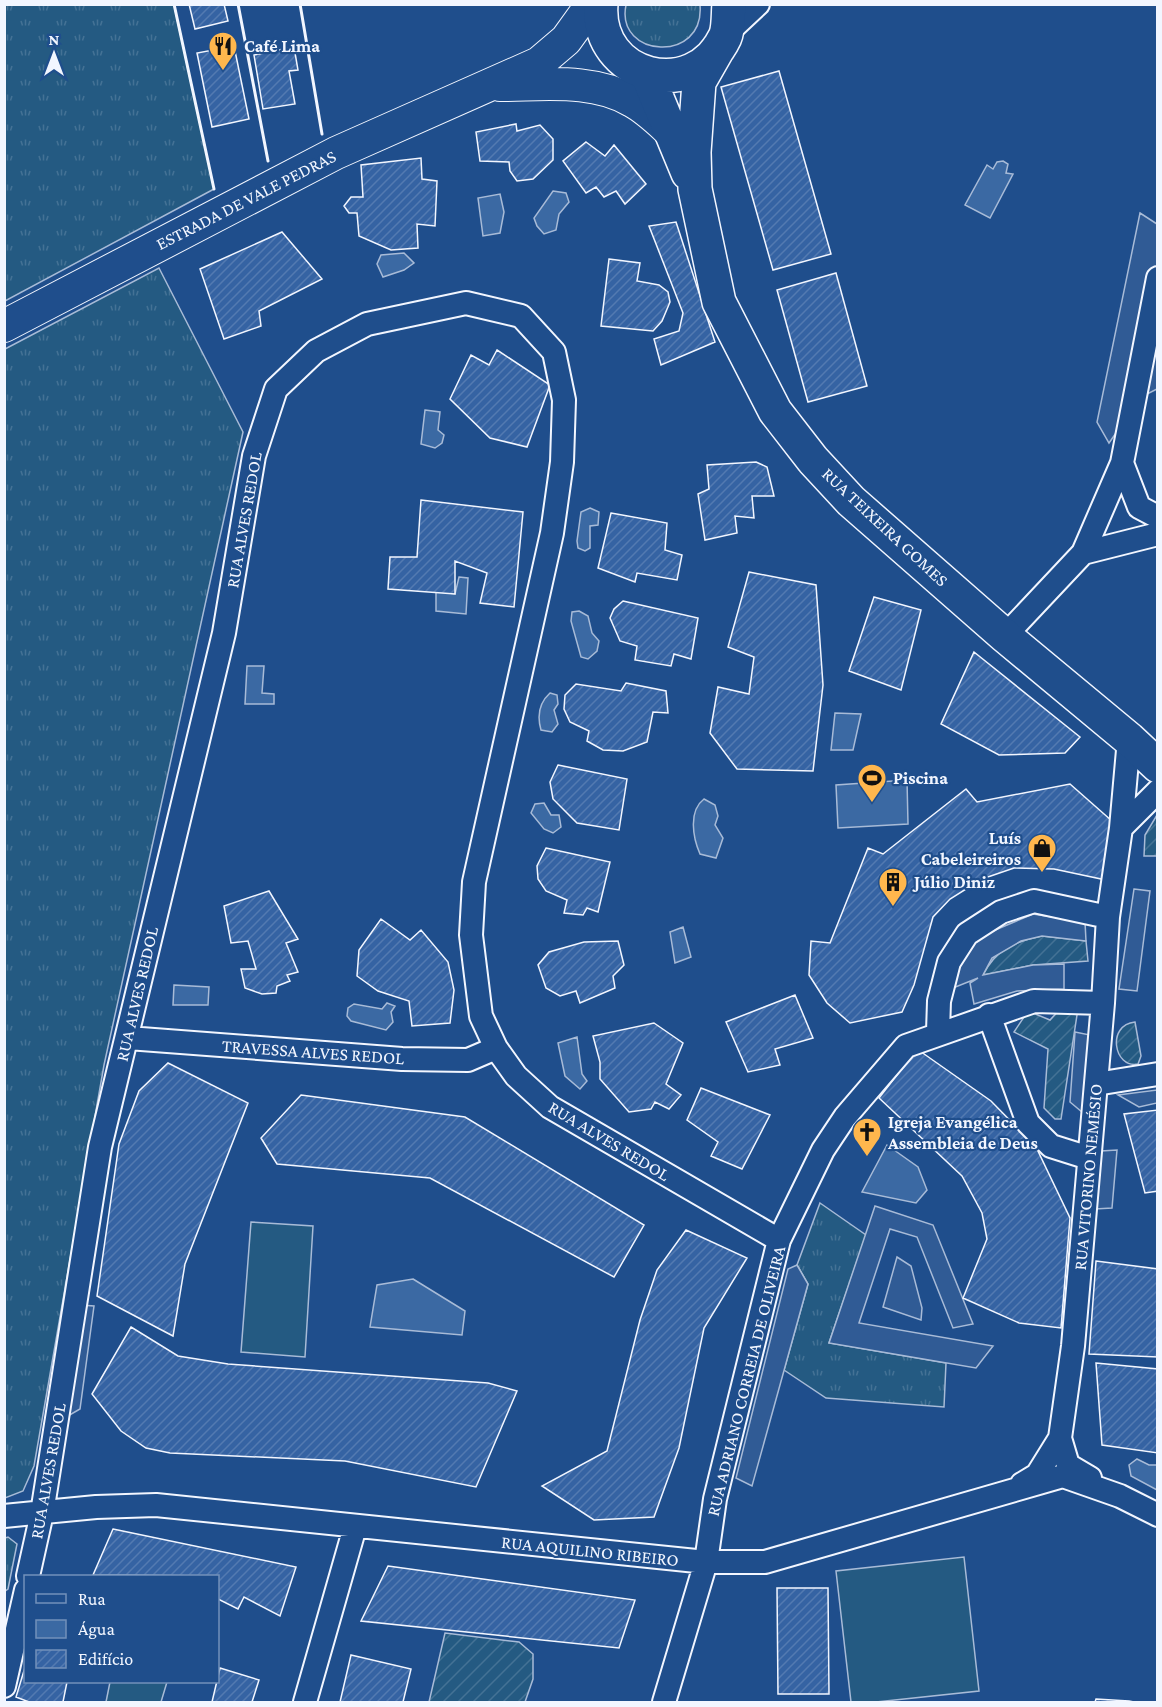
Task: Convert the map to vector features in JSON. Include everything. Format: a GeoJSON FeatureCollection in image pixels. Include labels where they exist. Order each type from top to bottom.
{"type":"FeatureCollection","features":[{"type":"Feature","properties":{"kind":"main road","name":"ESTRADA DE VALE PEDRAS"},"geometry":{"type":"LineString","coordinates":[[4,326],[336,153],[539,63],[566,40],[592,4]]}},
{"type":"Feature","properties":{"kind":"main road","name":"RUA TEIXEIRA GOMES"},"geometry":{"type":"LineString","coordinates":[[601,4],[600,21],[607,42],[638,70],[672,133],[695,189],[719,302],[775,411],[813,460],[851,501],[1005,636],[1129,739],[1157,771]]}},
{"type":"Feature","properties":{"kind":"main road"},"geometry":{"type":"LineString","coordinates":[[638,70],[662,76],[683,74],[704,63],[725,29]]}},
{"type":"Feature","properties":{"kind":"main road","name":"RUA TEIXEIRA GOMES"},"geometry":{"type":"LineString","coordinates":[[695,189],[694,152],[699,82],[725,29]]}},
{"type":"Feature","properties":{"kind":"main road","name":"ESTRADA DE VALE PEDRAS"},"geometry":{"type":"LineString","coordinates":[[493,85],[540,73],[638,70]]}},
{"type":"Feature","properties":{"kind":"main road"},"geometry":{"type":"LineString","coordinates":[[493,85],[568,84],[604,89],[633,101],[672,133]]}},
{"type":"Feature","properties":{"kind":"street"},"geometry":{"type":"LineString","coordinates":[[725,29],[758,4]]}},
{"type":"Feature","properties":{"kind":"street"},"geometry":{"type":"LineString","coordinates":[[1005,636],[1083,553],[1122,463],[1158,278]]}},
{"type":"Feature","properties":{"kind":"street","name":"RUA ALVES REDOL"},"geometry":{"type":"LineString","coordinates":[[28,1575],[42,1512],[100,1147],[224,633],[254,456],[276,389],[316,351],[367,324],[466,303],[521,316],[554,352],[564,400],[562,462],[552,533],[474,882],[471,935],[481,1016],[496,1048],[516,1076],[550,1107],[779,1240]]}},
{"type":"Feature","properties":{"kind":"street"},"geometry":{"type":"LineString","coordinates":[[1122,463],[1139,507],[1158,517]]}},
{"type":"Feature","properties":{"kind":"street"},"geometry":{"type":"LineString","coordinates":[[1083,553],[1158,534]]}},
{"type":"Feature","properties":{"kind":"street","name":"RUA VITORINO NEMÉSIO"},"geometry":{"type":"LineString","coordinates":[[1120,1496],[1068,1465],[1060,1437],[1073,1346],[1103,1004],[1108,917],[1121,828],[1129,739]]}},
{"type":"Feature","properties":{"kind":"street"},"geometry":{"type":"LineString","coordinates":[[1121,828],[1157,771]]}},
{"type":"Feature","properties":{"kind":"street"},"geometry":{"type":"LineString","coordinates":[[938,1032],[939,1001],[948,962],[967,934],[1001,912],[1034,901],[1108,917]]}},
{"type":"Feature","properties":{"kind":"street","name":"RUA ADRIANO CORREIA DE OLIVEIRA"},"geometry":{"type":"LineString","coordinates":[[664,1702],[706,1562],[715,1499],[779,1240],[823,1150],[845,1118],[906,1046],[938,1032],[1034,1000],[1103,1004]]}},
{"type":"Feature","properties":{"kind":"street"},"geometry":{"type":"LineString","coordinates":[[989,1015],[1028,1123],[1051,1146],[1089,1158]]}},
{"type":"Feature","properties":{"kind":"street","name":"TRAVESSA ALVES REDOL"},"geometry":{"type":"LineString","coordinates":[[128,1038],[402,1059],[468,1060],[496,1048]]}},
{"type":"Feature","properties":{"kind":"street"},"geometry":{"type":"LineString","coordinates":[[1096,1084],[1158,1074]]}},
{"type":"Feature","properties":{"kind":"street"},"geometry":{"type":"LineString","coordinates":[[1002,1495],[1037,1475],[1060,1437]]}},
{"type":"Feature","properties":{"kind":"street","name":"RUA AQUILINO RIBEIRO"},"geometry":{"type":"LineString","coordinates":[[4,1516],[96,1507],[156,1505],[706,1562],[765,1562],[1063,1476],[1120,1496],[1158,1515]]}},
{"type":"Feature","properties":{"kind":"street"},"geometry":{"type":"LineString","coordinates":[[305,1702],[355,1527]]}},
{"type":"Feature","properties":{"kind":"street"},"geometry":{"type":"LineString","coordinates":[[4,1686],[24,1599]]}},
{"type":"Feature","properties":{"kind":"green space"},"geometry":{"type":"Polygon","coordinates":[[[5,4],[174,5],[214,189],[5,301],[5,4]]]}},
{"type":"Feature","properties":{"kind":"green space"},"geometry":{"type":"Polygon","coordinates":[[[626,5],[700,5],[698,24],[689,37],[676,45],[661,47],[646,44],[634,36],[626,23],[626,5]]]}},
{"type":"Feature","properties":{"kind":"green space"},"geometry":{"type":"Polygon","coordinates":[[[159,268],[243,432],[104,1065],[34,1466],[23,1491],[5,1498],[5,349],[159,268]]]}},
{"type":"Feature","properties":{"kind":"green space"},"geometry":{"type":"Polygon","coordinates":[[[1157,815],[1157,856],[1144,856],[1145,835],[1157,815]]]}},
{"type":"Feature","properties":{"kind":"green space"},"geometry":{"type":"Polygon","coordinates":[[[1042,936],[1086,941],[1088,961],[1033,965],[983,975],[994,959],[1007,948],[1042,936]]]}},
{"type":"Feature","properties":{"kind":"green space"},"geometry":{"type":"Polygon","coordinates":[[[1062,1007],[1077,1015],[1061,1119],[1055,1119],[1044,1108],[1048,1049],[1014,1032],[1028,1011],[1050,1020],[1062,1007]]]}},
{"type":"Feature","properties":{"kind":"green space"},"geometry":{"type":"Polygon","coordinates":[[[1135,1022],[1141,1056],[1138,1064],[1130,1064],[1119,1054],[1117,1038],[1126,1025],[1135,1022]]]}},
{"type":"Feature","properties":{"kind":"green space"},"geometry":{"type":"Polygon","coordinates":[[[820,1203],[866,1235],[829,1343],[946,1363],[944,1407],[826,1398],[784,1370],[808,1284],[797,1265],[820,1203]]]}},
{"type":"Feature","properties":{"kind":"green space"},"geometry":{"type":"Polygon","coordinates":[[[251,1222],[313,1226],[305,1357],[241,1352],[251,1222]]]}},
{"type":"Feature","properties":{"kind":"green space"},"geometry":{"type":"Polygon","coordinates":[[[8,1537],[17,1544],[8,1589],[5,1591],[5,1538],[8,1537]]]}},
{"type":"Feature","properties":{"kind":"green space"},"geometry":{"type":"Polygon","coordinates":[[[964,1557],[979,1691],[876,1702],[851,1702],[836,1571],[964,1557]]]}},
{"type":"Feature","properties":{"kind":"green space"},"geometry":{"type":"Polygon","coordinates":[[[445,1633],[519,1642],[533,1654],[533,1679],[525,1702],[429,1702],[445,1633]]]}},
{"type":"Feature","properties":{"kind":"green space"},"geometry":{"type":"Polygon","coordinates":[[[110,1683],[167,1683],[161,1702],[106,1702],[110,1683]]]}},
{"type":"Feature","properties":{"kind":"shaded area"},"geometry":{"type":"Polygon","coordinates":[[[1140,213],[1157,224],[1157,389],[1141,397],[1109,443],[1097,422],[1140,213]]]}},
{"type":"Feature","properties":{"kind":"shaded area"},"geometry":{"type":"Polygon","coordinates":[[[1134,889],[1150,891],[1137,991],[1119,989],[1134,889]]]}},
{"type":"Feature","properties":{"kind":"shaded area"},"geometry":{"type":"Polygon","coordinates":[[[1033,914],[1085,922],[1086,941],[1042,936],[1021,941],[992,958],[983,975],[1033,965],[1064,964],[1064,989],[1017,991],[974,1004],[970,983],[978,978],[953,988],[961,958],[981,936],[1033,914]]]}},
{"type":"Feature","properties":{"kind":"shaded area"},"geometry":{"type":"Polygon","coordinates":[[[1075,1032],[1090,1035],[1082,1112],[1070,1102],[1075,1032]]]}},
{"type":"Feature","properties":{"kind":"shaded area"},"geometry":{"type":"Polygon","coordinates":[[[1157,1090],[1157,1103],[1139,1107],[1118,1095],[1157,1090]]]}},
{"type":"Feature","properties":{"kind":"shaded area"},"geometry":{"type":"Polygon","coordinates":[[[1117,1150],[1112,1208],[1095,1209],[1101,1151],[1117,1150]]]}},
{"type":"Feature","properties":{"kind":"shaded area"},"geometry":{"type":"Polygon","coordinates":[[[875,1206],[933,1225],[973,1324],[953,1328],[917,1237],[890,1229],[859,1323],[993,1346],[976,1368],[829,1343],[875,1206]]]}},
{"type":"Feature","properties":{"kind":"shaded area"},"geometry":{"type":"Polygon","coordinates":[[[897,1257],[911,1266],[922,1308],[921,1320],[883,1307],[897,1257]]]}},
{"type":"Feature","properties":{"kind":"shaded area"},"geometry":{"type":"Polygon","coordinates":[[[797,1265],[808,1284],[752,1486],[736,1478],[788,1269],[797,1265]]]}},
{"type":"Feature","properties":{"kind":"shaded area"},"geometry":{"type":"Polygon","coordinates":[[[80,1305],[94,1306],[80,1409],[61,1420],[80,1305]]]}},
{"type":"Feature","properties":{"kind":"water"},"geometry":{"type":"Polygon","coordinates":[[[1003,161],[1008,164],[1006,173],[1013,174],[990,218],[965,205],[987,165],[993,169],[997,162],[1003,161]]]}},
{"type":"Feature","properties":{"kind":"water"},"geometry":{"type":"Polygon","coordinates":[[[553,191],[566,193],[569,202],[559,214],[556,230],[544,234],[534,218],[553,191]]]}},
{"type":"Feature","properties":{"kind":"water"},"geometry":{"type":"Polygon","coordinates":[[[500,194],[504,212],[500,233],[483,236],[478,198],[500,194]]]}},
{"type":"Feature","properties":{"kind":"water"},"geometry":{"type":"Polygon","coordinates":[[[404,253],[414,263],[404,270],[383,277],[377,264],[381,255],[404,253]]]}},
{"type":"Feature","properties":{"kind":"water"},"geometry":{"type":"Polygon","coordinates":[[[425,410],[440,412],[438,430],[444,435],[442,443],[435,448],[421,444],[425,410]]]}},
{"type":"Feature","properties":{"kind":"water"},"geometry":{"type":"Polygon","coordinates":[[[590,508],[599,512],[598,525],[590,526],[590,548],[585,551],[578,548],[577,541],[581,512],[590,508]]]}},
{"type":"Feature","properties":{"kind":"water"},"geometry":{"type":"Polygon","coordinates":[[[459,577],[468,578],[466,614],[436,611],[436,591],[455,594],[459,577]]]}},
{"type":"Feature","properties":{"kind":"water"},"geometry":{"type":"Polygon","coordinates":[[[579,611],[588,616],[592,633],[599,641],[597,651],[588,659],[581,657],[571,621],[572,612],[579,611]]]}},
{"type":"Feature","properties":{"kind":"water"},"geometry":{"type":"Polygon","coordinates":[[[247,666],[264,666],[262,693],[274,694],[274,704],[245,704],[247,666]]]}},
{"type":"Feature","properties":{"kind":"water"},"geometry":{"type":"Polygon","coordinates":[[[550,693],[557,695],[558,704],[554,710],[558,724],[552,732],[541,730],[539,720],[541,705],[550,693]]]}},
{"type":"Feature","properties":{"kind":"water"},"geometry":{"type":"Polygon","coordinates":[[[835,713],[861,714],[853,750],[831,750],[835,713]]]}},
{"type":"Feature","properties":{"kind":"water","name":"Piscina"},"geometry":{"type":"Polygon","coordinates":[[[907,780],[908,824],[838,828],[836,785],[907,780]]]}},
{"type":"Feature","properties":{"kind":"water"},"geometry":{"type":"Polygon","coordinates":[[[704,799],[715,805],[718,816],[715,825],[723,838],[716,858],[700,854],[695,840],[694,817],[699,804],[704,799]]]}},
{"type":"Feature","properties":{"kind":"water"},"geometry":{"type":"Polygon","coordinates":[[[544,803],[551,815],[559,815],[561,827],[553,833],[544,829],[531,813],[535,804],[544,803]]]}},
{"type":"Feature","properties":{"kind":"water"},"geometry":{"type":"Polygon","coordinates":[[[683,927],[691,957],[675,963],[670,932],[683,927]]]}},
{"type":"Feature","properties":{"kind":"water"},"geometry":{"type":"Polygon","coordinates":[[[174,985],[209,987],[208,1005],[173,1005],[174,985]]]}},
{"type":"Feature","properties":{"kind":"water"},"geometry":{"type":"Polygon","coordinates":[[[387,1003],[395,1006],[391,1012],[393,1022],[386,1030],[351,1021],[347,1016],[348,1008],[354,1004],[382,1009],[387,1003]]]}},
{"type":"Feature","properties":{"kind":"water"},"geometry":{"type":"Polygon","coordinates":[[[577,1037],[582,1074],[587,1081],[580,1089],[565,1076],[558,1043],[577,1037]]]}},
{"type":"Feature","properties":{"kind":"water"},"geometry":{"type":"Polygon","coordinates":[[[887,1145],[918,1167],[927,1190],[916,1203],[862,1192],[887,1145]]]}},
{"type":"Feature","properties":{"kind":"water"},"geometry":{"type":"Polygon","coordinates":[[[413,1279],[465,1311],[462,1335],[370,1327],[377,1285],[413,1279]]]}},
{"type":"Feature","properties":{"kind":"water"},"geometry":{"type":"Polygon","coordinates":[[[1137,1459],[1149,1465],[1157,1465],[1157,1490],[1131,1476],[1129,1465],[1137,1459]]]}},
{"type":"Feature","properties":{"kind":"building"},"geometry":{"type":"Polygon","coordinates":[[[189,4],[224,4],[228,21],[195,29],[189,4]]]}},
{"type":"Feature","properties":{"kind":"building"},"geometry":{"type":"Polygon","coordinates":[[[234,46],[249,119],[212,127],[197,53],[234,46]]]}},
{"type":"Feature","properties":{"kind":"building"},"geometry":{"type":"Polygon","coordinates":[[[294,47],[298,70],[289,71],[295,104],[263,109],[254,55],[294,47]]]}},
{"type":"Feature","properties":{"kind":"building"},"geometry":{"type":"Polygon","coordinates":[[[779,71],[831,254],[773,270],[721,87],[779,71]]]}},
{"type":"Feature","properties":{"kind":"building"},"geometry":{"type":"Polygon","coordinates":[[[516,124],[517,131],[540,125],[553,139],[553,160],[533,179],[517,181],[510,171],[509,162],[480,161],[476,132],[516,124]]]}},
{"type":"Feature","properties":{"kind":"building"},"geometry":{"type":"Polygon","coordinates":[[[586,142],[605,156],[614,145],[646,184],[625,204],[616,191],[604,197],[596,187],[586,193],[563,161],[586,142]]]}},
{"type":"Feature","properties":{"kind":"building"},"geometry":{"type":"Polygon","coordinates":[[[421,158],[422,179],[437,181],[435,226],[417,224],[418,248],[391,250],[359,236],[357,213],[349,213],[344,206],[351,197],[363,197],[361,165],[421,158]]]}},
{"type":"Feature","properties":{"kind":"building"},"geometry":{"type":"Polygon","coordinates":[[[676,222],[715,342],[661,365],[654,339],[679,331],[683,313],[649,226],[676,222]]]}},
{"type":"Feature","properties":{"kind":"building"},"geometry":{"type":"Polygon","coordinates":[[[282,232],[322,279],[259,311],[261,326],[224,339],[200,269],[282,232]]]}},
{"type":"Feature","properties":{"kind":"building"},"geometry":{"type":"Polygon","coordinates":[[[609,259],[640,263],[637,281],[659,285],[668,292],[670,302],[662,321],[653,331],[601,326],[609,259]]]}},
{"type":"Feature","properties":{"kind":"building"},"geometry":{"type":"Polygon","coordinates":[[[836,273],[867,386],[808,402],[777,290],[836,273]]]}},
{"type":"Feature","properties":{"kind":"building"},"geometry":{"type":"Polygon","coordinates":[[[497,350],[550,385],[527,447],[490,438],[450,399],[471,355],[489,365],[497,350]]]}},
{"type":"Feature","properties":{"kind":"building"},"geometry":{"type":"Polygon","coordinates":[[[756,462],[767,467],[774,496],[752,496],[754,518],[735,516],[737,533],[705,540],[698,494],[709,489],[707,465],[756,462]]]}},
{"type":"Feature","properties":{"kind":"building"},"geometry":{"type":"Polygon","coordinates":[[[421,500],[523,512],[514,607],[480,603],[487,573],[455,561],[455,594],[388,589],[390,557],[417,557],[421,500]]]}},
{"type":"Feature","properties":{"kind":"building"},"geometry":{"type":"Polygon","coordinates":[[[611,513],[667,523],[665,550],[682,555],[677,580],[637,573],[635,582],[598,568],[611,513]]]}},
{"type":"Feature","properties":{"kind":"building"},"geometry":{"type":"Polygon","coordinates":[[[749,572],[816,585],[823,685],[813,771],[737,769],[710,733],[718,687],[749,694],[754,657],[728,647],[749,572]]]}},
{"type":"Feature","properties":{"kind":"building"},"geometry":{"type":"Polygon","coordinates":[[[874,597],[921,610],[901,690],[849,671],[874,597]]]}},
{"type":"Feature","properties":{"kind":"building"},"geometry":{"type":"Polygon","coordinates":[[[623,601],[698,618],[691,659],[674,654],[671,666],[635,660],[637,646],[620,641],[610,618],[614,609],[623,601]]]}},
{"type":"Feature","properties":{"kind":"building"},"geometry":{"type":"Polygon","coordinates":[[[974,652],[1080,737],[1065,753],[999,755],[941,724],[974,652]]]}},
{"type":"Feature","properties":{"kind":"building"},"geometry":{"type":"Polygon","coordinates":[[[626,683],[666,691],[668,713],[653,712],[647,742],[623,751],[603,750],[587,741],[589,731],[570,722],[564,709],[565,695],[576,684],[621,691],[626,683]]]}},
{"type":"Feature","properties":{"kind":"building"},"geometry":{"type":"Polygon","coordinates":[[[558,765],[627,779],[619,830],[577,823],[553,799],[550,782],[558,765]]]}},
{"type":"Feature","properties":{"kind":"building","name":"Júlio Diniz"},"geometry":{"type":"Polygon","coordinates":[[[1070,784],[1112,821],[1106,880],[1054,869],[1014,868],[982,879],[950,899],[933,917],[914,985],[902,1012],[850,1023],[827,1003],[809,975],[811,941],[830,943],[868,848],[883,854],[966,789],[977,802],[1070,784]]]}},
{"type":"Feature","properties":{"kind":"building"},"geometry":{"type":"Polygon","coordinates":[[[546,848],[610,862],[598,912],[587,908],[583,915],[564,913],[567,900],[546,891],[538,879],[537,866],[546,848]]]}},
{"type":"Feature","properties":{"kind":"building"},"geometry":{"type":"Polygon","coordinates":[[[269,891],[298,939],[286,943],[298,972],[287,975],[290,981],[277,986],[276,993],[262,994],[245,988],[241,969],[256,969],[248,941],[231,943],[224,906],[269,891]]]}},
{"type":"Feature","properties":{"kind":"building"},"geometry":{"type":"Polygon","coordinates":[[[381,919],[410,940],[421,930],[448,962],[454,990],[450,1023],[412,1026],[409,1001],[378,991],[357,976],[359,950],[381,919]]]}},
{"type":"Feature","properties":{"kind":"building"},"geometry":{"type":"Polygon","coordinates":[[[618,941],[624,965],[613,976],[615,988],[580,1003],[576,991],[560,996],[546,988],[538,965],[549,952],[584,942],[618,941]]]}},
{"type":"Feature","properties":{"kind":"building"},"geometry":{"type":"Polygon","coordinates":[[[795,995],[813,1038],[775,1049],[780,1065],[748,1072],[726,1022],[795,995]]]}},
{"type":"Feature","properties":{"kind":"building"},"geometry":{"type":"Polygon","coordinates":[[[654,1023],[683,1043],[666,1084],[681,1095],[669,1109],[655,1102],[651,1109],[629,1112],[600,1079],[600,1062],[593,1036],[654,1023]]]}},
{"type":"Feature","properties":{"kind":"building"},"geometry":{"type":"Polygon","coordinates":[[[917,1049],[991,1101],[1036,1147],[1070,1218],[1061,1328],[1019,1323],[963,1298],[987,1239],[982,1213],[962,1176],[879,1098],[917,1049]]]}},
{"type":"Feature","properties":{"kind":"building"},"geometry":{"type":"Polygon","coordinates":[[[168,1063],[248,1103],[185,1264],[173,1336],[97,1296],[119,1144],[139,1091],[168,1063]]]}},
{"type":"Feature","properties":{"kind":"building"},"geometry":{"type":"Polygon","coordinates":[[[701,1088],[770,1115],[742,1169],[711,1156],[718,1142],[687,1120],[701,1088]]]}},
{"type":"Feature","properties":{"kind":"building"},"geometry":{"type":"Polygon","coordinates":[[[301,1095],[465,1117],[644,1225],[614,1277],[430,1178],[277,1164],[261,1138],[301,1095]]]}},
{"type":"Feature","properties":{"kind":"building"},"geometry":{"type":"Polygon","coordinates":[[[1158,1110],[1158,1191],[1145,1193],[1124,1114],[1158,1110]]]}},
{"type":"Feature","properties":{"kind":"building"},"geometry":{"type":"Polygon","coordinates":[[[686,1230],[747,1258],[704,1328],[679,1448],[654,1517],[594,1520],[542,1486],[607,1451],[640,1320],[657,1270],[686,1230]]]}},
{"type":"Feature","properties":{"kind":"building"},"geometry":{"type":"Polygon","coordinates":[[[1096,1261],[1158,1269],[1158,1357],[1089,1354],[1096,1261]]]}},
{"type":"Feature","properties":{"kind":"building"},"geometry":{"type":"Polygon","coordinates":[[[131,1327],[178,1356],[228,1364],[488,1383],[517,1391],[476,1487],[345,1461],[170,1453],[146,1448],[121,1431],[92,1394],[131,1327]]]}},
{"type":"Feature","properties":{"kind":"building"},"geometry":{"type":"Polygon","coordinates":[[[1096,1363],[1158,1369],[1158,1453],[1102,1445],[1096,1363]]]}},
{"type":"Feature","properties":{"kind":"building"},"geometry":{"type":"Polygon","coordinates":[[[113,1529],[296,1567],[280,1616],[244,1597],[238,1609],[219,1600],[219,1575],[93,1575],[113,1529]]]}},
{"type":"Feature","properties":{"kind":"building"},"geometry":{"type":"Polygon","coordinates":[[[388,1566],[635,1600],[619,1648],[361,1621],[388,1566]]]}},
{"type":"Feature","properties":{"kind":"building"},"geometry":{"type":"Polygon","coordinates":[[[777,1588],[828,1588],[829,1694],[778,1694],[777,1588]]]}},
{"type":"Feature","properties":{"kind":"building"},"geometry":{"type":"Polygon","coordinates":[[[351,1655],[411,1669],[403,1702],[340,1702],[351,1655]]]}},
{"type":"Feature","properties":{"kind":"building"},"geometry":{"type":"Polygon","coordinates":[[[220,1668],[259,1680],[252,1702],[212,1702],[216,1683],[219,1683],[220,1668]]]}},
{"type":"Feature","properties":{"kind":"building"},"geometry":{"type":"Polygon","coordinates":[[[24,1671],[24,1683],[67,1683],[63,1702],[29,1702],[16,1697],[24,1671]]]}},
{"type":"Feature","properties":{"kind":"building"},"geometry":{"type":"Polygon","coordinates":[[[1096,1699],[1129,1701],[1134,1702],[1095,1702],[1096,1699]]]}},
{"type":"Feature","properties":{"kind":"wall"},"geometry":{"type":"LineString","coordinates":[[174,4],[214,189]]}},
{"type":"Feature","properties":{"kind":"wall"},"geometry":{"type":"LineString","coordinates":[[238,4],[268,161]]}},
{"type":"Feature","properties":{"kind":"wall"},"geometry":{"type":"LineString","coordinates":[[300,4],[322,134]]}},
{"type":"Feature","properties":{"kind":"place","name":"Café Lima"},"geometry":{"type":"Point","coordinates":[223,72]}},
{"type":"Feature","properties":{"kind":"place","name":"Piscina"},"geometry":{"type":"Point","coordinates":[872,804]}},
{"type":"Feature","properties":{"kind":"place","name":"Luís Cabeleireiros"},"geometry":{"type":"Point","coordinates":[1042,874]}},
{"type":"Feature","properties":{"kind":"place","name":"Júlio Diniz"},"geometry":{"type":"Point","coordinates":[893,908]}},
{"type":"Feature","properties":{"kind":"place","name":"Igreja Evangélica Assembleia de Deus"},"geometry":{"type":"Point","coordinates":[867,1158]}}]}
